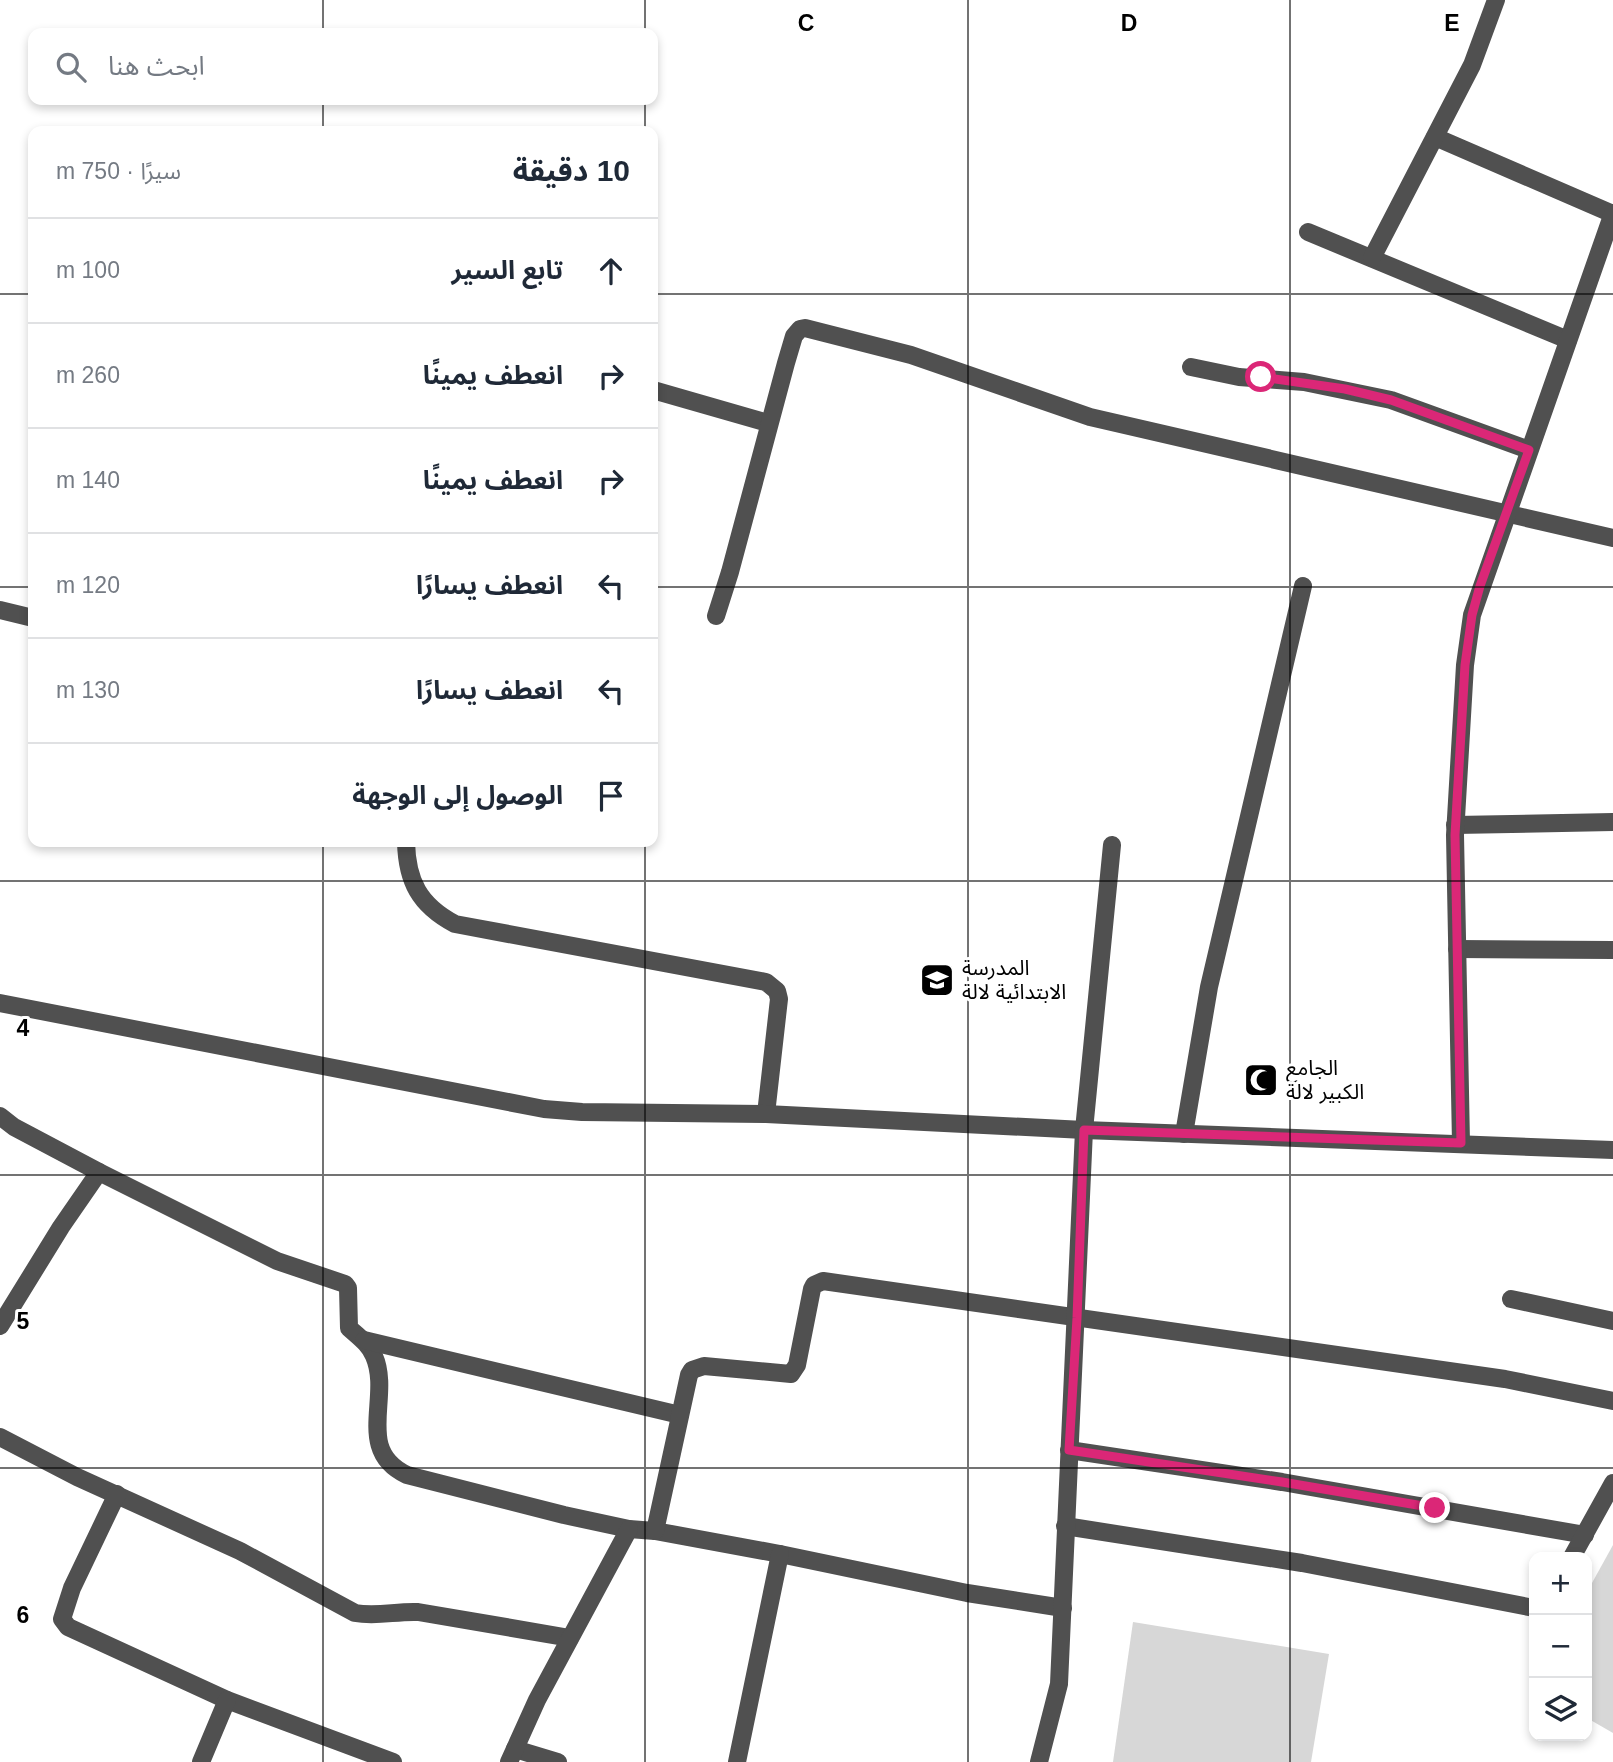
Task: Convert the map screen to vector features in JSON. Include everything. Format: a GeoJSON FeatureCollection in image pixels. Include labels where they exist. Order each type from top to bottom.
{"type":"FeatureCollection","features":[{"type":"Feature","properties":{"kind":"street"},"geometry":{"type":"LineString","coordinates":[[1371,258],[1472,65],[1496,0]]}},
{"type":"Feature","properties":{"kind":"street"},"geometry":{"type":"LineString","coordinates":[[1435,137],[1613,214],[1472,615],[1465,665],[1455,825],[1461,1143]]}},
{"type":"Feature","properties":{"kind":"street"},"geometry":{"type":"LineString","coordinates":[[1308,232],[1568,340]]}},
{"type":"Feature","properties":{"kind":"street"},"geometry":{"type":"LineString","coordinates":[[716,615],[794,336],[800,329],[805,328],[911,355],[1090,417],[1613,538]]}},
{"type":"Feature","properties":{"kind":"street"},"geometry":{"type":"LineString","coordinates":[[1191,367],[1239,377],[1317,384],[1391,400],[1529,450]]}},
{"type":"Feature","properties":{"kind":"street"},"geometry":{"type":"LineString","coordinates":[[658,391],[768,422]]}},
{"type":"Feature","properties":{"kind":"street"},"geometry":{"type":"LineString","coordinates":[[1184,1134],[1209,987],[1303,586]]}},
{"type":"Feature","properties":{"kind":"street"},"geometry":{"type":"LineString","coordinates":[[0,610],[28,617]]}},
{"type":"Feature","properties":{"kind":"street"},"geometry":{"type":"LineString","coordinates":[[1455,825],[1613,822]]}},
{"type":"Feature","properties":{"kind":"street"},"geometry":{"type":"LineString","coordinates":[[1039,1762],[1059,1684],[1084,1130],[1112,845]]}},
{"type":"Feature","properties":{"kind":"street"},"geometry":{"type":"LineString","coordinates":[[406,847],[407,867],[413,884],[435,912],[455,924],[772,985],[779,999],[766,1114]]}},
{"type":"Feature","properties":{"kind":"street"},"geometry":{"type":"LineString","coordinates":[[1457,949],[1613,950]]}},
{"type":"Feature","properties":{"kind":"street"},"geometry":{"type":"LineString","coordinates":[[0,1003],[544,1109],[582,1112],[766,1114],[1084,1130],[1613,1150]]}},
{"type":"Feature","properties":{"kind":"street"},"geometry":{"type":"LineString","coordinates":[[0,1116],[14,1127],[99,1172],[277,1261],[345,1284],[348,1288],[349,1328],[364,1340],[375,1357],[379,1383],[376,1430],[378,1442],[391,1465],[398,1471],[564,1516],[780,1554],[967,1593],[1063,1608]]}},
{"type":"Feature","properties":{"kind":"street"},"geometry":{"type":"LineString","coordinates":[[0,1326],[61,1227],[99,1172]]}},
{"type":"Feature","properties":{"kind":"street"},"geometry":{"type":"LineString","coordinates":[[655,1531],[689,1375],[698,1367],[784,1375],[794,1371],[812,1289],[823,1281],[1505,1379],[1613,1401]]}},
{"type":"Feature","properties":{"kind":"street"},"geometry":{"type":"LineString","coordinates":[[1511,1299],[1613,1321]]}},
{"type":"Feature","properties":{"kind":"street"},"geometry":{"type":"LineString","coordinates":[[364,1340],[680,1415]]}},
{"type":"Feature","properties":{"kind":"street"},"geometry":{"type":"LineString","coordinates":[[0,1437],[77,1477],[240,1551],[355,1613],[373,1616],[418,1612],[570,1638]]}},
{"type":"Feature","properties":{"kind":"street"},"geometry":{"type":"LineString","coordinates":[[1069,1450],[1282,1482],[1585,1535]]}},
{"type":"Feature","properties":{"kind":"street"},"geometry":{"type":"LineString","coordinates":[[1575,1552],[1613,1483]]}},
{"type":"Feature","properties":{"kind":"street"},"geometry":{"type":"LineString","coordinates":[[117,1494],[72,1588],[63,1613],[63,1622],[78,1634],[227,1700],[393,1762]]}},
{"type":"Feature","properties":{"kind":"street"},"geometry":{"type":"LineString","coordinates":[[1065,1525],[1302,1563],[1529,1607]]}},
{"type":"Feature","properties":{"kind":"street"},"geometry":{"type":"LineString","coordinates":[[558,1762],[512,1756],[537,1700],[629,1529]]}},
{"type":"Feature","properties":{"kind":"street"},"geometry":{"type":"LineString","coordinates":[[737,1762],[780,1554]]}},
{"type":"Feature","properties":{"kind":"street"},"geometry":{"type":"LineString","coordinates":[[201,1762],[227,1700]]}},
{"type":"Feature","properties":{"kind":"shaded area"},"geometry":{"type":"Polygon","coordinates":[[[1613,1545],[1613,1733],[1592,1721],[1592,1583],[1613,1545]]]}},
{"type":"Feature","properties":{"kind":"shaded area"},"geometry":{"type":"Polygon","coordinates":[[[1133,1622],[1329,1654],[1311,1762],[1113,1762],[1133,1622]]]}},
{"type":"Feature","properties":{"kind":"place","name":"المدرسة الابتدائية لالة"},"geometry":{"type":"Point","coordinates":[937,980]}},
{"type":"Feature","properties":{"kind":"place","name":"الجامع الكبير لالة"},"geometry":{"type":"Point","coordinates":[1261,1080]}},
{"type":"Feature","properties":{"kind":"route"},"geometry":{"type":"LineString","coordinates":[[1261,377],[1345,389],[1391,400],[1529,450],[1480,586],[1472,615],[1465,665],[1455,835],[1461,1143],[1084,1130],[1069,1450],[1435,1508]]}}]}
